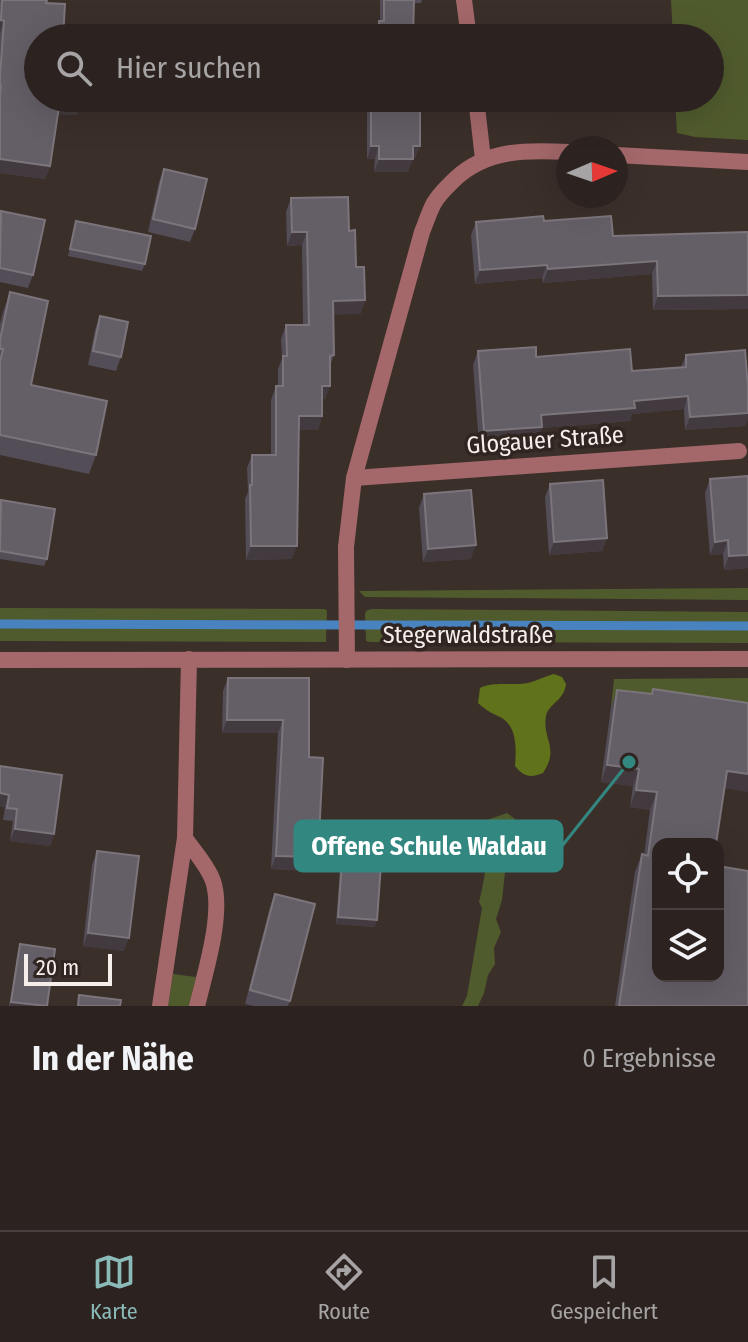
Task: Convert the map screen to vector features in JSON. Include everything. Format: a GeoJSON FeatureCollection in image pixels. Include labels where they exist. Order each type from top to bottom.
{"type":"FeatureCollection","features":[{"type":"Feature","properties":{"kind":"street"},"geometry":{"type":"LineString","coordinates":[[464,0],[467,24]]}},
{"type":"Feature","properties":{"kind":"street"},"geometry":{"type":"LineString","coordinates":[[478,112],[483,159]]}},
{"type":"Feature","properties":{"kind":"street"},"geometry":{"type":"LineString","coordinates":[[347,660],[346,547],[354,478],[418,247],[434,202],[462,173],[483,159],[504,154],[556,152]]}},
{"type":"Feature","properties":{"kind":"street"},"geometry":{"type":"LineString","coordinates":[[628,156],[748,162]]}},
{"type":"Feature","properties":{"kind":"street","name":"Glogauer Straße"},"geometry":{"type":"LineString","coordinates":[[354,478],[739,451]]}},
{"type":"Feature","properties":{"kind":"street"},"geometry":{"type":"LineString","coordinates":[[160,1006],[185,838],[189,659]]}},
{"type":"Feature","properties":{"kind":"street","name":"Stegerwaldstraße"},"geometry":{"type":"LineString","coordinates":[[0,660],[748,659]]}},
{"type":"Feature","properties":{"kind":"street"},"geometry":{"type":"LineString","coordinates":[[185,838],[213,879],[216,901],[215,922],[197,1006]]}},
{"type":"Feature","properties":{"kind":"green space"},"geometry":{"type":"Polygon","coordinates":[[[671,0],[748,0],[748,140],[677,133],[676,112],[724,112],[724,24],[672,24],[671,0]]]}},
{"type":"Feature","properties":{"kind":"green space"},"geometry":{"type":"Polygon","coordinates":[[[748,588],[748,600],[365,597],[359,591],[748,588]]]}},
{"type":"Feature","properties":{"kind":"green space"},"geometry":{"type":"Polygon","coordinates":[[[0,608],[325,609],[326,642],[0,641],[0,608]]]}},
{"type":"Feature","properties":{"kind":"green space"},"geometry":{"type":"Polygon","coordinates":[[[371,609],[748,612],[748,643],[370,642],[366,641],[365,614],[371,609]]]}},
{"type":"Feature","properties":{"kind":"green space"},"geometry":{"type":"Polygon","coordinates":[[[554,674],[562,677],[566,684],[546,716],[550,750],[548,764],[543,773],[528,776],[515,766],[515,739],[510,726],[478,703],[480,688],[528,683],[554,674]]]}},
{"type":"Feature","properties":{"kind":"green space"},"geometry":{"type":"Polygon","coordinates":[[[748,678],[748,721],[611,707],[614,679],[748,678]]]}},
{"type":"Feature","properties":{"kind":"green space"},"geometry":{"type":"Polygon","coordinates":[[[507,813],[516,820],[517,844],[511,851],[505,872],[496,919],[501,932],[494,948],[495,964],[478,1006],[462,1006],[467,996],[482,908],[479,902],[488,841],[487,820],[507,813]]]}},
{"type":"Feature","properties":{"kind":"green space"},"geometry":{"type":"Polygon","coordinates":[[[173,974],[196,977],[189,1006],[168,1006],[173,974]]]}},
{"type":"Feature","properties":{"kind":"building"},"geometry":{"type":"Polygon","coordinates":[[[2,0],[47,0],[46,3],[65,4],[64,24],[24,24],[24,112],[58,112],[50,166],[0,159],[0,75],[4,21],[1,20],[2,0]]]}},
{"type":"Feature","properties":{"kind":"building"},"geometry":{"type":"Polygon","coordinates":[[[384,0],[414,0],[413,24],[379,24],[379,21],[384,21],[384,0]]]}},
{"type":"Feature","properties":{"kind":"building"},"geometry":{"type":"Polygon","coordinates":[[[371,112],[420,112],[420,146],[413,146],[413,159],[379,159],[379,146],[371,146],[371,112]]]}},
{"type":"Feature","properties":{"kind":"building"},"geometry":{"type":"Polygon","coordinates":[[[164,169],[207,179],[195,229],[153,219],[164,169]]]}},
{"type":"Feature","properties":{"kind":"building"},"geometry":{"type":"Polygon","coordinates":[[[348,197],[349,231],[355,230],[356,267],[364,267],[365,300],[333,301],[334,355],[330,356],[330,386],[322,386],[322,416],[299,416],[297,546],[251,546],[252,455],[276,455],[276,386],[283,386],[283,356],[287,356],[286,325],[309,325],[307,232],[292,232],[291,198],[348,197]]]}},
{"type":"Feature","properties":{"kind":"building"},"geometry":{"type":"Polygon","coordinates":[[[1,211],[45,220],[33,275],[0,268],[1,211]]]}},
{"type":"Feature","properties":{"kind":"building"},"geometry":{"type":"Polygon","coordinates":[[[543,216],[544,221],[611,216],[613,236],[748,232],[748,295],[658,296],[657,261],[548,269],[547,265],[480,270],[476,222],[543,216]]]}},
{"type":"Feature","properties":{"kind":"building"},"geometry":{"type":"Polygon","coordinates":[[[76,221],[151,236],[145,264],[70,249],[76,221]]]}},
{"type":"Feature","properties":{"kind":"building"},"geometry":{"type":"Polygon","coordinates":[[[10,292],[48,301],[31,385],[107,401],[96,455],[0,435],[0,362],[3,349],[0,349],[0,340],[10,292]]]}},
{"type":"Feature","properties":{"kind":"building"},"geometry":{"type":"Polygon","coordinates":[[[100,316],[128,322],[121,357],[93,351],[100,316]]]}},
{"type":"Feature","properties":{"kind":"building"},"geometry":{"type":"Polygon","coordinates":[[[536,347],[536,357],[630,349],[632,371],[686,367],[686,355],[745,350],[748,413],[690,417],[688,396],[634,401],[635,408],[541,415],[542,427],[484,431],[478,351],[536,347]]]}},
{"type":"Feature","properties":{"kind":"building"},"geometry":{"type":"Polygon","coordinates":[[[748,476],[748,555],[729,556],[728,540],[715,542],[710,479],[748,476]]]}},
{"type":"Feature","properties":{"kind":"building"},"geometry":{"type":"Polygon","coordinates":[[[603,480],[607,538],[554,542],[550,484],[603,480]]]}},
{"type":"Feature","properties":{"kind":"building"},"geometry":{"type":"Polygon","coordinates":[[[471,490],[476,545],[428,549],[424,494],[471,490]]]}},
{"type":"Feature","properties":{"kind":"building"},"geometry":{"type":"Polygon","coordinates":[[[1,500],[55,509],[47,559],[0,551],[1,500]]]}},
{"type":"Feature","properties":{"kind":"building"},"geometry":{"type":"Polygon","coordinates":[[[228,678],[309,678],[309,757],[323,758],[318,857],[276,856],[283,720],[227,720],[228,678]]]}},
{"type":"Feature","properties":{"kind":"building"},"geometry":{"type":"Polygon","coordinates":[[[653,689],[748,703],[748,774],[727,771],[717,838],[652,838],[652,982],[724,982],[724,867],[748,871],[748,1006],[619,1006],[642,854],[648,856],[657,792],[636,790],[639,769],[607,765],[617,690],[652,694],[653,689]]]}},
{"type":"Feature","properties":{"kind":"building"},"geometry":{"type":"Polygon","coordinates":[[[0,766],[62,775],[54,834],[15,829],[17,809],[7,808],[9,795],[0,793],[0,766]]]}},
{"type":"Feature","properties":{"kind":"building"},"geometry":{"type":"Polygon","coordinates":[[[343,848],[382,850],[377,920],[338,917],[343,848]]]}},
{"type":"Feature","properties":{"kind":"building"},"geometry":{"type":"Polygon","coordinates":[[[97,851],[139,856],[129,938],[88,933],[97,851]]]}},
{"type":"Feature","properties":{"kind":"building"},"geometry":{"type":"Polygon","coordinates":[[[275,894],[315,904],[290,1001],[250,990],[275,894]]]}},
{"type":"Feature","properties":{"kind":"building"},"geometry":{"type":"Polygon","coordinates":[[[20,944],[55,949],[47,1006],[11,1002],[20,944]]]}},
{"type":"Feature","properties":{"kind":"building"},"geometry":{"type":"Polygon","coordinates":[[[79,995],[121,1000],[120,1006],[78,1006],[79,995]]]}},
{"type":"Feature","properties":{"kind":"waterway"},"geometry":{"type":"LineString","coordinates":[[0,624],[748,626]]}},
{"type":"Feature","properties":{"kind":"place","name":"Offene Schule Waldau"},"geometry":{"type":"Point","coordinates":[629,762]}}]}
